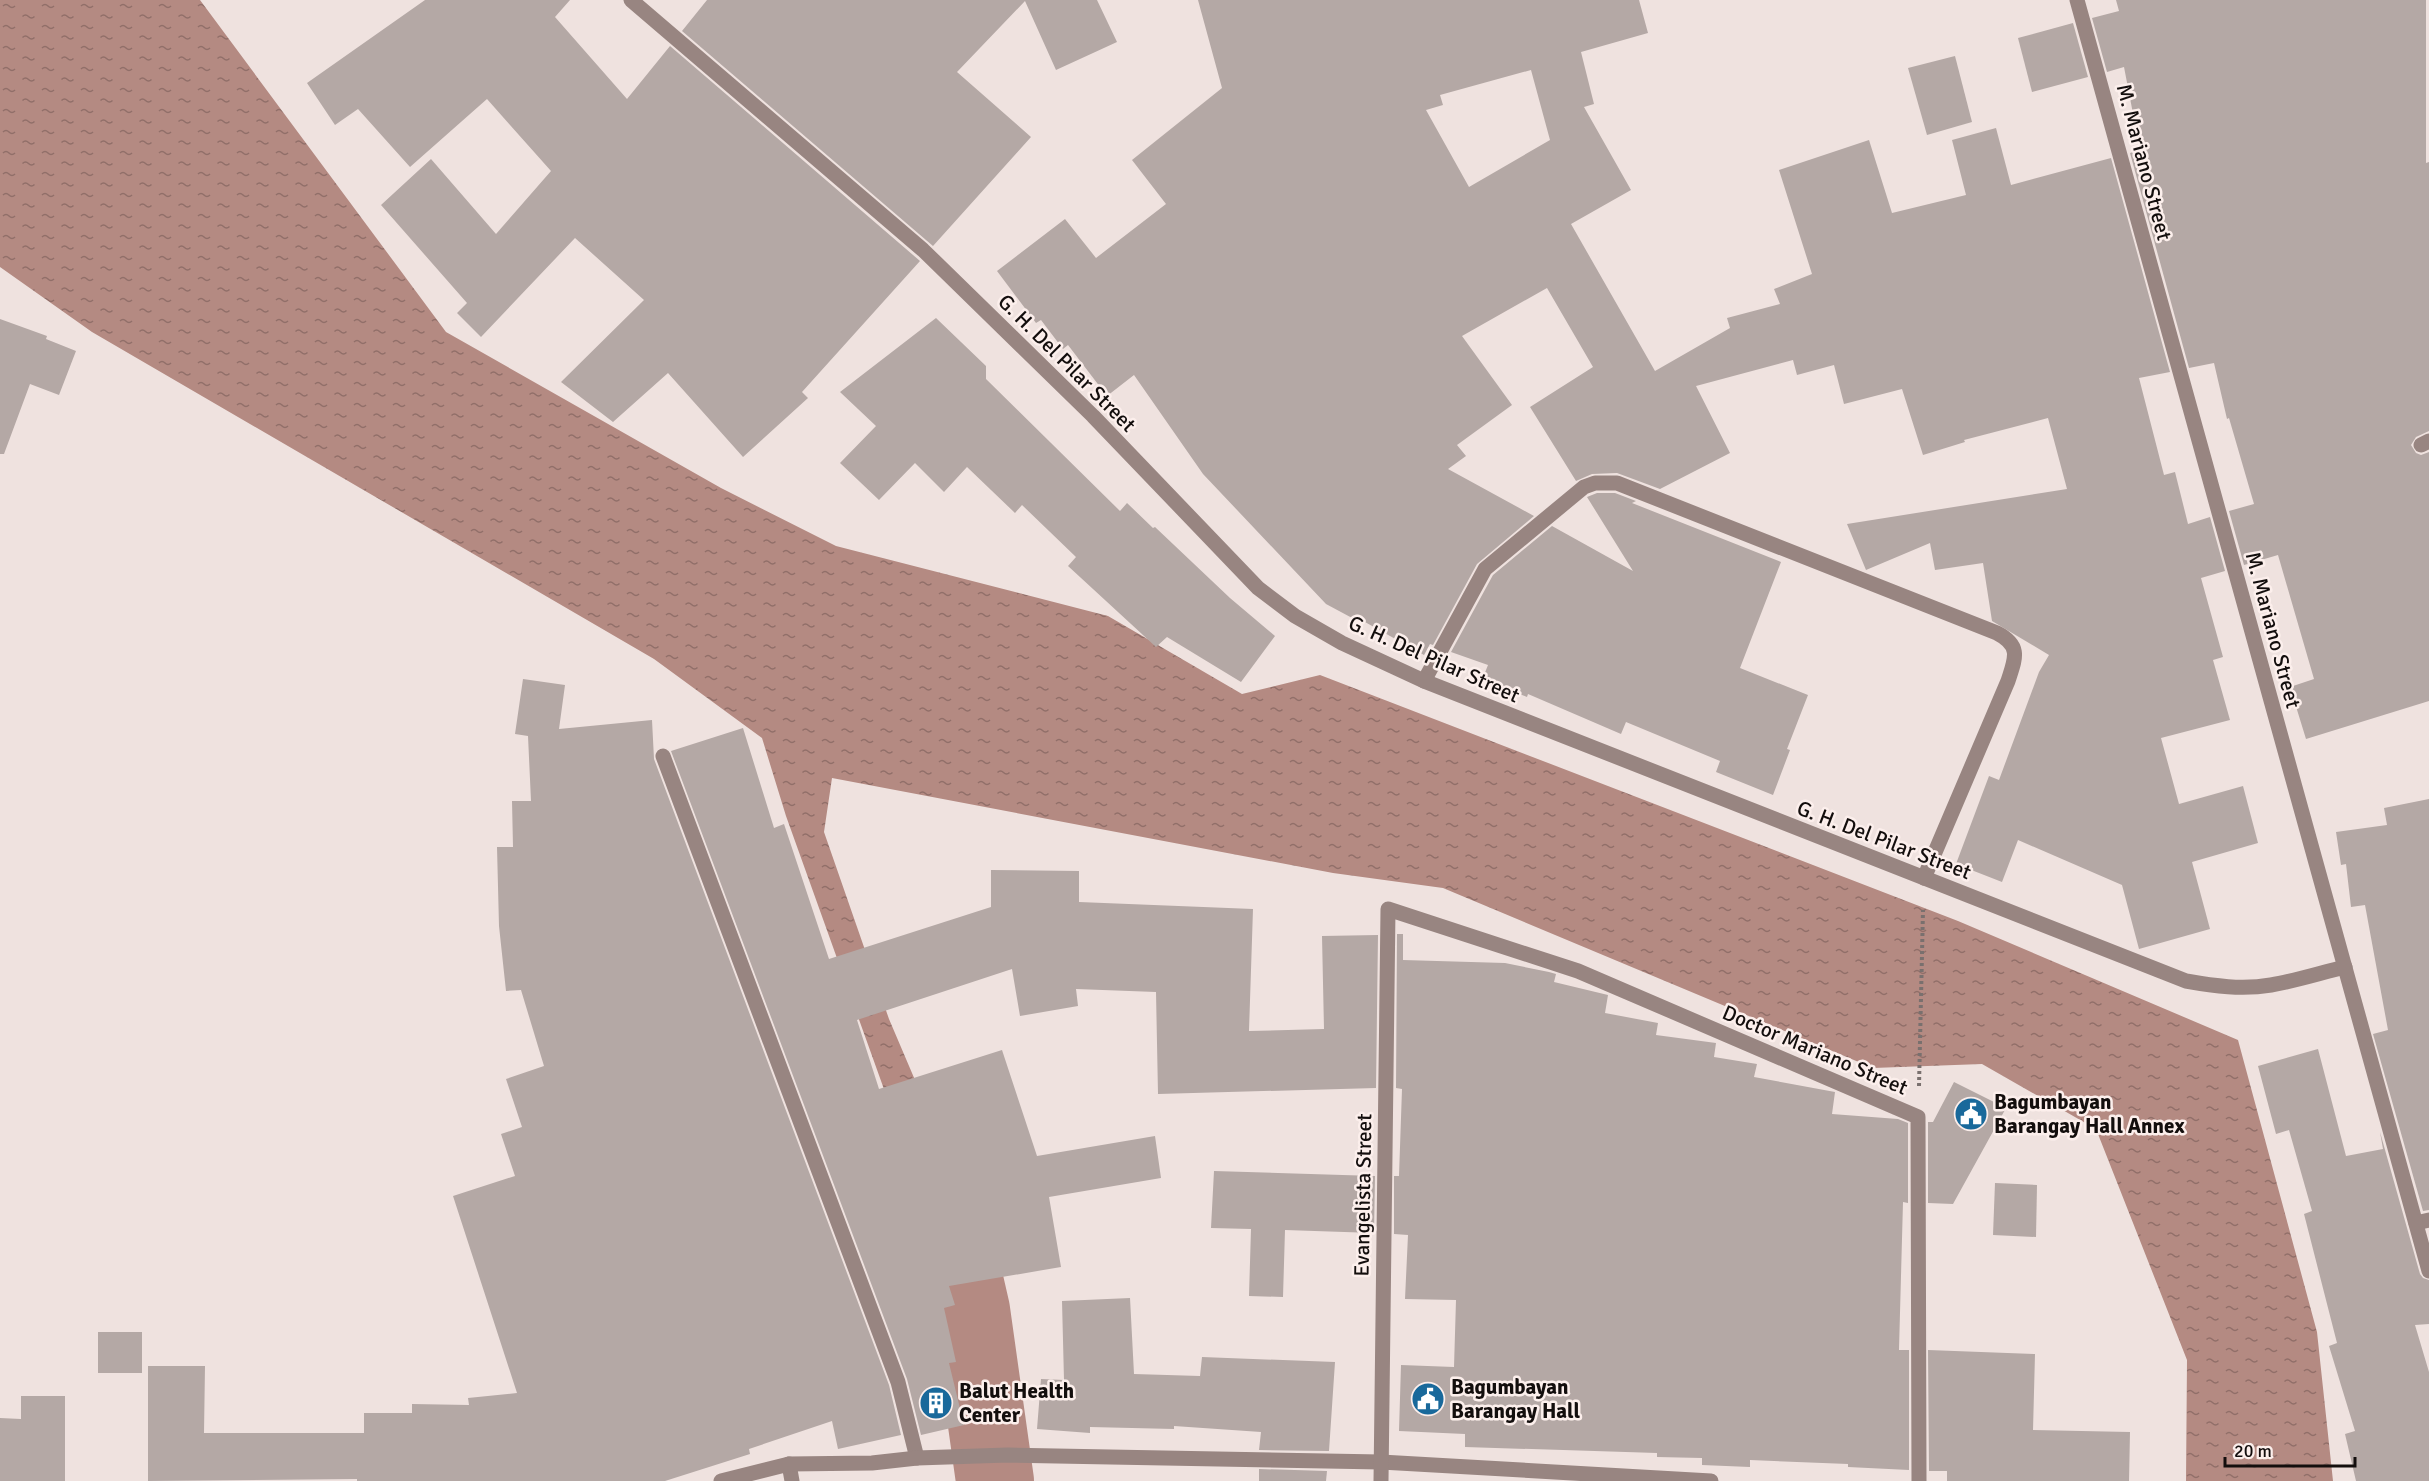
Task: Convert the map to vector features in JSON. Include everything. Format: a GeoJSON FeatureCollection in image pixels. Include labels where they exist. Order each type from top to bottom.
{"type":"FeatureCollection","features":[{"type":"Feature","properties":{"kind":"street","name":"G. H. Del Pilar Street"},"geometry":{"type":"LineString","coordinates":[[631,0],[923,250],[1093,416],[1258,588],[1295,616],[1342,643],[1424,681],[2186,981],[2234,987],[2270,985],[2345,967]]}},
{"type":"Feature","properties":{"kind":"street","name":"M. Mariano Street"},"geometry":{"type":"LineString","coordinates":[[2077,0],[2345,967],[2422,1221],[2429,1271]]}},
{"type":"Feature","properties":{"kind":"street"},"geometry":{"type":"LineString","coordinates":[[1424,681],[1485,569],[1584,487],[1595,483],[1617,483],[1997,633],[2013,644],[2014,664],[2008,681],[1924,878]]}},
{"type":"Feature","properties":{"kind":"street"},"geometry":{"type":"LineString","coordinates":[[663,756],[898,1382],[917,1458]]}},
{"type":"Feature","properties":{"kind":"street","name":"Evangelista Street"},"geometry":{"type":"LineString","coordinates":[[1381,1481],[1388,909]]}},
{"type":"Feature","properties":{"kind":"street","name":"Doctor Mariano Street"},"geometry":{"type":"LineString","coordinates":[[1388,909],[1578,971],[1918,1117],[1919,1481]]}},
{"type":"Feature","properties":{"kind":"street"},"geometry":{"type":"LineString","coordinates":[[721,1481],[789,1464],[872,1463],[917,1458],[1008,1455],[1381,1462],[1711,1481]]}},
{"type":"Feature","properties":{"kind":"street"},"geometry":{"type":"LineString","coordinates":[[789,1464],[792,1481]]}},
{"type":"Feature","properties":{"kind":"path"},"geometry":{"type":"LineString","coordinates":[[1919,1070],[1923,899]]}},
{"type":"Feature","properties":{"kind":"water"},"geometry":{"type":"Polygon","coordinates":[[[0,0],[200,0],[446,332],[721,488],[836,546],[1108,616],[1242,694],[1320,675],[1958,921],[2238,1040],[2317,1332],[2333,1481],[2186,1481],[2187,1360],[2096,1129],[1982,1064],[1873,1068],[1443,888],[1333,873],[832,778],[824,832],[889,1019],[955,1174],[918,1184],[786,816],[762,738],[654,659],[92,332],[0,267],[0,0]]]}},
{"type":"Feature","properties":{"kind":"building"},"geometry":{"type":"Polygon","coordinates":[[[425,0],[570,0],[555,17],[627,99],[670,46],[920,261],[802,392],[808,398],[743,457],[668,373],[613,422],[561,382],[644,300],[575,238],[481,337],[457,313],[467,303],[381,205],[431,159],[496,234],[551,171],[487,99],[410,167],[358,109],[335,125],[307,83],[425,0]]]}},
{"type":"Feature","properties":{"kind":"building"},"geometry":{"type":"Polygon","coordinates":[[[707,0],[1097,0],[1117,42],[1056,70],[1025,1],[957,72],[1031,137],[933,246],[682,31],[707,0]]]}},
{"type":"Feature","properties":{"kind":"building"},"geometry":{"type":"Polygon","coordinates":[[[1198,0],[1639,0],[1648,33],[1581,52],[1594,104],[1584,107],[1631,190],[1571,224],[1655,371],[1730,328],[1727,318],[1780,304],[1774,289],[1812,274],[1779,170],[1869,140],[1892,213],[1966,195],[1952,140],[1996,128],[2011,185],[2111,158],[2170,372],[2139,378],[2164,475],[2175,472],[2188,524],[2210,517],[2225,571],[2201,578],[2223,657],[2213,660],[2230,720],[2161,738],[2179,804],[2243,786],[2258,843],[2192,862],[2210,929],[2139,949],[2122,885],[2018,840],[2002,882],[1956,864],[1989,776],[1999,780],[2039,672],[2049,655],[1992,621],[1983,563],[1935,570],[1930,543],[1866,570],[1847,524],[2067,489],[2048,418],[1964,440],[1965,442],[1923,455],[1902,389],[1844,404],[1834,365],[1797,375],[1793,360],[1696,386],[1730,453],[1660,489],[1617,473],[1592,474],[1576,481],[1530,407],[1593,367],[1547,288],[1462,336],[1512,405],[1457,445],[1466,456],[1448,469],[1534,516],[1477,564],[1433,645],[1430,644],[1424,655],[1356,617],[1354,619],[1326,604],[1203,474],[1134,375],[1107,396],[1068,345],[1063,349],[1041,320],[1036,323],[997,271],[1065,219],[1096,258],[1166,204],[1132,160],[1222,88],[1198,0]],[[1531,70],[1440,95],[1443,105],[1426,110],[1469,187],[1550,140],[1531,70]]]}},
{"type":"Feature","properties":{"kind":"building"},"geometry":{"type":"Polygon","coordinates":[[[2116,0],[2426,0],[2426,163],[2429,162],[2429,431],[2416,437],[2411,445],[2416,453],[2421,455],[2429,452],[2429,701],[2306,739],[2290,687],[2314,679],[2278,555],[2244,565],[2229,511],[2254,504],[2229,418],[2227,419],[2214,363],[2189,368],[2130,153],[2140,150],[2124,67],[2107,72],[2092,18],[2119,11],[2116,0]]]}},
{"type":"Feature","properties":{"kind":"building"},"geometry":{"type":"Polygon","coordinates":[[[2073,23],[2088,77],[2032,92],[2018,38],[2073,23]]]}},
{"type":"Feature","properties":{"kind":"building"},"geometry":{"type":"Polygon","coordinates":[[[1955,56],[1972,122],[1927,135],[1908,68],[1955,56]]]}},
{"type":"Feature","properties":{"kind":"building"},"geometry":{"type":"Polygon","coordinates":[[[936,318],[986,366],[986,379],[1120,511],[1127,503],[1230,598],[1275,636],[1241,682],[1167,637],[1156,647],[1068,566],[1076,557],[1022,505],[1015,513],[967,467],[944,492],[915,463],[879,500],[840,463],[876,426],[840,392],[936,318]]]}},
{"type":"Feature","properties":{"kind":"building"},"geometry":{"type":"Polygon","coordinates":[[[0,319],[47,336],[46,339],[76,351],[59,395],[30,384],[4,454],[0,454],[0,319]]]}},
{"type":"Feature","properties":{"kind":"building"},"geometry":{"type":"Polygon","coordinates":[[[1597,493],[1615,493],[1636,501],[1632,503],[1781,562],[1740,668],[1808,695],[1787,749],[1790,750],[1773,795],[1716,772],[1720,761],[1626,722],[1621,734],[1528,694],[1527,697],[1482,680],[1488,665],[1451,652],[1493,575],[1552,526],[1633,571],[1587,497],[1597,493]]]}},
{"type":"Feature","properties":{"kind":"building"},"geometry":{"type":"Polygon","coordinates":[[[523,679],[565,685],[559,729],[652,720],[654,759],[889,1385],[901,1435],[838,1449],[832,1421],[749,1449],[750,1454],[665,1481],[357,1481],[357,1479],[148,1481],[148,1366],[205,1366],[204,1433],[364,1433],[364,1413],[412,1413],[412,1404],[469,1405],[468,1398],[517,1393],[453,1196],[515,1176],[501,1134],[522,1127],[506,1079],[544,1066],[521,990],[506,991],[499,926],[497,847],[513,847],[512,801],[531,801],[528,736],[515,734],[523,679]]]}},
{"type":"Feature","properties":{"kind":"building"},"geometry":{"type":"Polygon","coordinates":[[[743,728],[774,828],[784,824],[829,959],[991,907],[991,870],[1079,871],[1079,902],[1253,909],[1249,1031],[1324,1029],[1322,936],[1378,935],[1376,1088],[1158,1094],[1156,992],[1076,989],[1078,1006],[1020,1016],[1012,969],[857,1020],[879,1089],[1002,1050],[1037,1156],[1155,1136],[1161,1178],[1049,1197],[1061,1267],[949,1286],[955,1305],[944,1308],[956,1362],[949,1363],[964,1425],[921,1435],[907,1379],[671,751],[743,728]]]}},
{"type":"Feature","properties":{"kind":"building"},"geometry":{"type":"Polygon","coordinates":[[[2429,799],[2429,1210],[2423,1211],[2373,1034],[2388,1030],[2365,905],[2351,907],[2346,864],[2341,865],[2336,832],[2387,825],[2384,808],[2429,799]]]}},
{"type":"Feature","properties":{"kind":"building"},"geometry":{"type":"Polygon","coordinates":[[[1397,934],[1403,934],[1403,960],[1505,963],[1556,974],[1554,982],[1608,995],[1605,1013],[1658,1023],[1656,1035],[1716,1043],[1714,1057],[1757,1064],[1754,1077],[1835,1092],[1832,1114],[1898,1119],[1908,1123],[1908,1203],[1903,1202],[1899,1350],[1909,1350],[1909,1470],[1848,1467],[1848,1464],[1750,1460],[1750,1467],[1702,1465],[1702,1458],[1657,1457],[1657,1453],[1465,1447],[1465,1434],[1399,1431],[1401,1365],[1454,1367],[1456,1300],[1405,1299],[1408,1235],[1394,1234],[1394,1176],[1399,1176],[1402,1089],[1396,1088],[1397,934]]]}},
{"type":"Feature","properties":{"kind":"building"},"geometry":{"type":"Polygon","coordinates":[[[2318,1049],[2346,1156],[2383,1149],[2380,1132],[2420,1274],[2429,1280],[2429,1324],[2415,1325],[2429,1372],[2429,1481],[2356,1481],[2345,1434],[2355,1431],[2329,1346],[2337,1343],[2304,1214],[2312,1211],[2289,1130],[2276,1134],[2258,1066],[2318,1049]]]}},
{"type":"Feature","properties":{"kind":"building"},"geometry":{"type":"Polygon","coordinates":[[[1954,1082],[2006,1108],[1953,1204],[1928,1203],[1928,1122],[1933,1122],[1954,1082]]]}},
{"type":"Feature","properties":{"kind":"building"},"geometry":{"type":"Polygon","coordinates":[[[1214,1171],[1375,1176],[1374,1233],[1285,1230],[1283,1297],[1249,1296],[1251,1229],[1211,1228],[1214,1171]]]}},
{"type":"Feature","properties":{"kind":"building"},"geometry":{"type":"Polygon","coordinates":[[[1995,1183],[2037,1185],[2036,1237],[1993,1235],[1995,1183]]]}},
{"type":"Feature","properties":{"kind":"building"},"geometry":{"type":"Polygon","coordinates":[[[1130,1298],[1134,1374],[1200,1376],[1202,1357],[1335,1362],[1329,1451],[1259,1450],[1261,1432],[1174,1426],[1174,1429],[1090,1427],[1090,1433],[1037,1429],[1041,1379],[1064,1380],[1062,1301],[1130,1298]]]}},
{"type":"Feature","properties":{"kind":"building"},"geometry":{"type":"Polygon","coordinates":[[[98,1332],[142,1332],[142,1373],[98,1373],[98,1332]]]}},
{"type":"Feature","properties":{"kind":"building"},"geometry":{"type":"Polygon","coordinates":[[[1928,1350],[2035,1354],[2033,1430],[2130,1432],[2129,1481],[1947,1481],[1947,1471],[1929,1471],[1928,1350]]]}},
{"type":"Feature","properties":{"kind":"building"},"geometry":{"type":"Polygon","coordinates":[[[21,1396],[65,1396],[65,1481],[0,1481],[0,1418],[21,1419],[21,1396]]]}},
{"type":"Feature","properties":{"kind":"building"},"geometry":{"type":"Polygon","coordinates":[[[1259,1469],[1327,1471],[1326,1481],[1259,1481],[1259,1469]]]}},
{"type":"Feature","properties":{"kind":"waterway"},"geometry":{"type":"LineString","coordinates":[[941,1179],[971,1310],[995,1481]]}},
{"type":"Feature","properties":{"kind":"place","name":"Bagumbayan Barangay Hall Annex"},"geometry":{"type":"Point","coordinates":[1971,1114]}},
{"type":"Feature","properties":{"kind":"place","name":"Bagumbayan Barangay Hall"},"geometry":{"type":"Point","coordinates":[1428,1399]}},
{"type":"Feature","properties":{"kind":"place","name":"Balut Health Center"},"geometry":{"type":"Point","coordinates":[936,1403]}}]}
